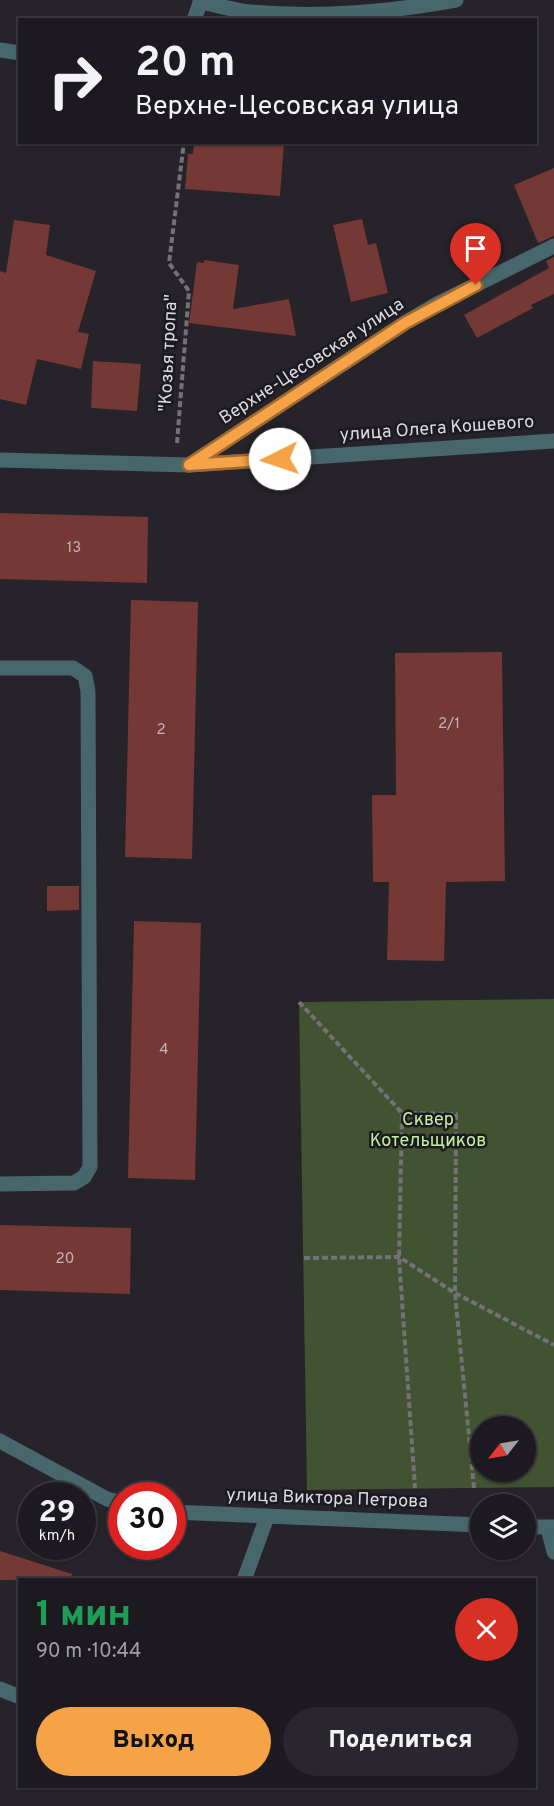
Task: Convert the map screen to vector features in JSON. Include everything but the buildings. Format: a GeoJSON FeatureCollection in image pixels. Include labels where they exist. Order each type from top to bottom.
{"type":"FeatureCollection","features":[{"type":"Feature","properties":{"kind":"street"},"geometry":{"type":"LineString","coordinates":[[195,18],[201,1],[249,12],[308,13],[380,11],[456,0]]}},
{"type":"Feature","properties":{"kind":"street"},"geometry":{"type":"LineString","coordinates":[[0,50],[18,53]]}},
{"type":"Feature","properties":{"kind":"street","name":"Верхне-Цесовская улица"},"geometry":{"type":"LineString","coordinates":[[182,465],[437,304],[554,246]]}},
{"type":"Feature","properties":{"kind":"street","name":"улица Олега Кошевого"},"geometry":{"type":"LineString","coordinates":[[0,460],[182,465],[554,441]]}},
{"type":"Feature","properties":{"kind":"street"},"geometry":{"type":"LineString","coordinates":[[0,668],[73,668],[85,676],[88,691],[90,1167],[84,1177],[74,1183],[0,1184]]}},
{"type":"Feature","properties":{"kind":"street"},"geometry":{"type":"LineString","coordinates":[[0,1441],[108,1499]]}},
{"type":"Feature","properties":{"kind":"street","name":"улица Виктора Петрова"},"geometry":{"type":"LineString","coordinates":[[186,1513],[470,1525]]}},
{"type":"Feature","properties":{"kind":"street"},"geometry":{"type":"LineString","coordinates":[[245,1578],[267,1516]]}},
{"type":"Feature","properties":{"kind":"street"},"geometry":{"type":"LineString","coordinates":[[551,1527],[554,1552]]}},
{"type":"Feature","properties":{"kind":"street"},"geometry":{"type":"LineString","coordinates":[[0,1689],[18,1695]]}},
{"type":"Feature","properties":{"kind":"path","name":"\"Козья тропа\""},"geometry":{"type":"LineString","coordinates":[[182,465],[189,291],[169,263],[184,144]]}},
{"type":"Feature","properties":{"kind":"path"},"geometry":{"type":"LineString","coordinates":[[299,1002],[402,1113],[399,1257],[415,1488]]}},
{"type":"Feature","properties":{"kind":"path"},"geometry":{"type":"LineString","coordinates":[[402,1113],[456,1114],[455,1293],[474,1488]]}},
{"type":"Feature","properties":{"kind":"path"},"geometry":{"type":"LineString","coordinates":[[304,1258],[399,1257],[455,1293],[554,1345]]}},
{"type":"Feature","properties":{"kind":"green space","name":"Сквер Котельщиков"},"geometry":{"type":"Polygon","coordinates":[[[554,999],[554,1487],[307,1490],[299,1002],[554,999]]]}},
{"type":"Feature","properties":{"kind":"route"},"geometry":{"type":"LineString","coordinates":[[280,459],[189,465],[405,323],[476,285]]}}]}
